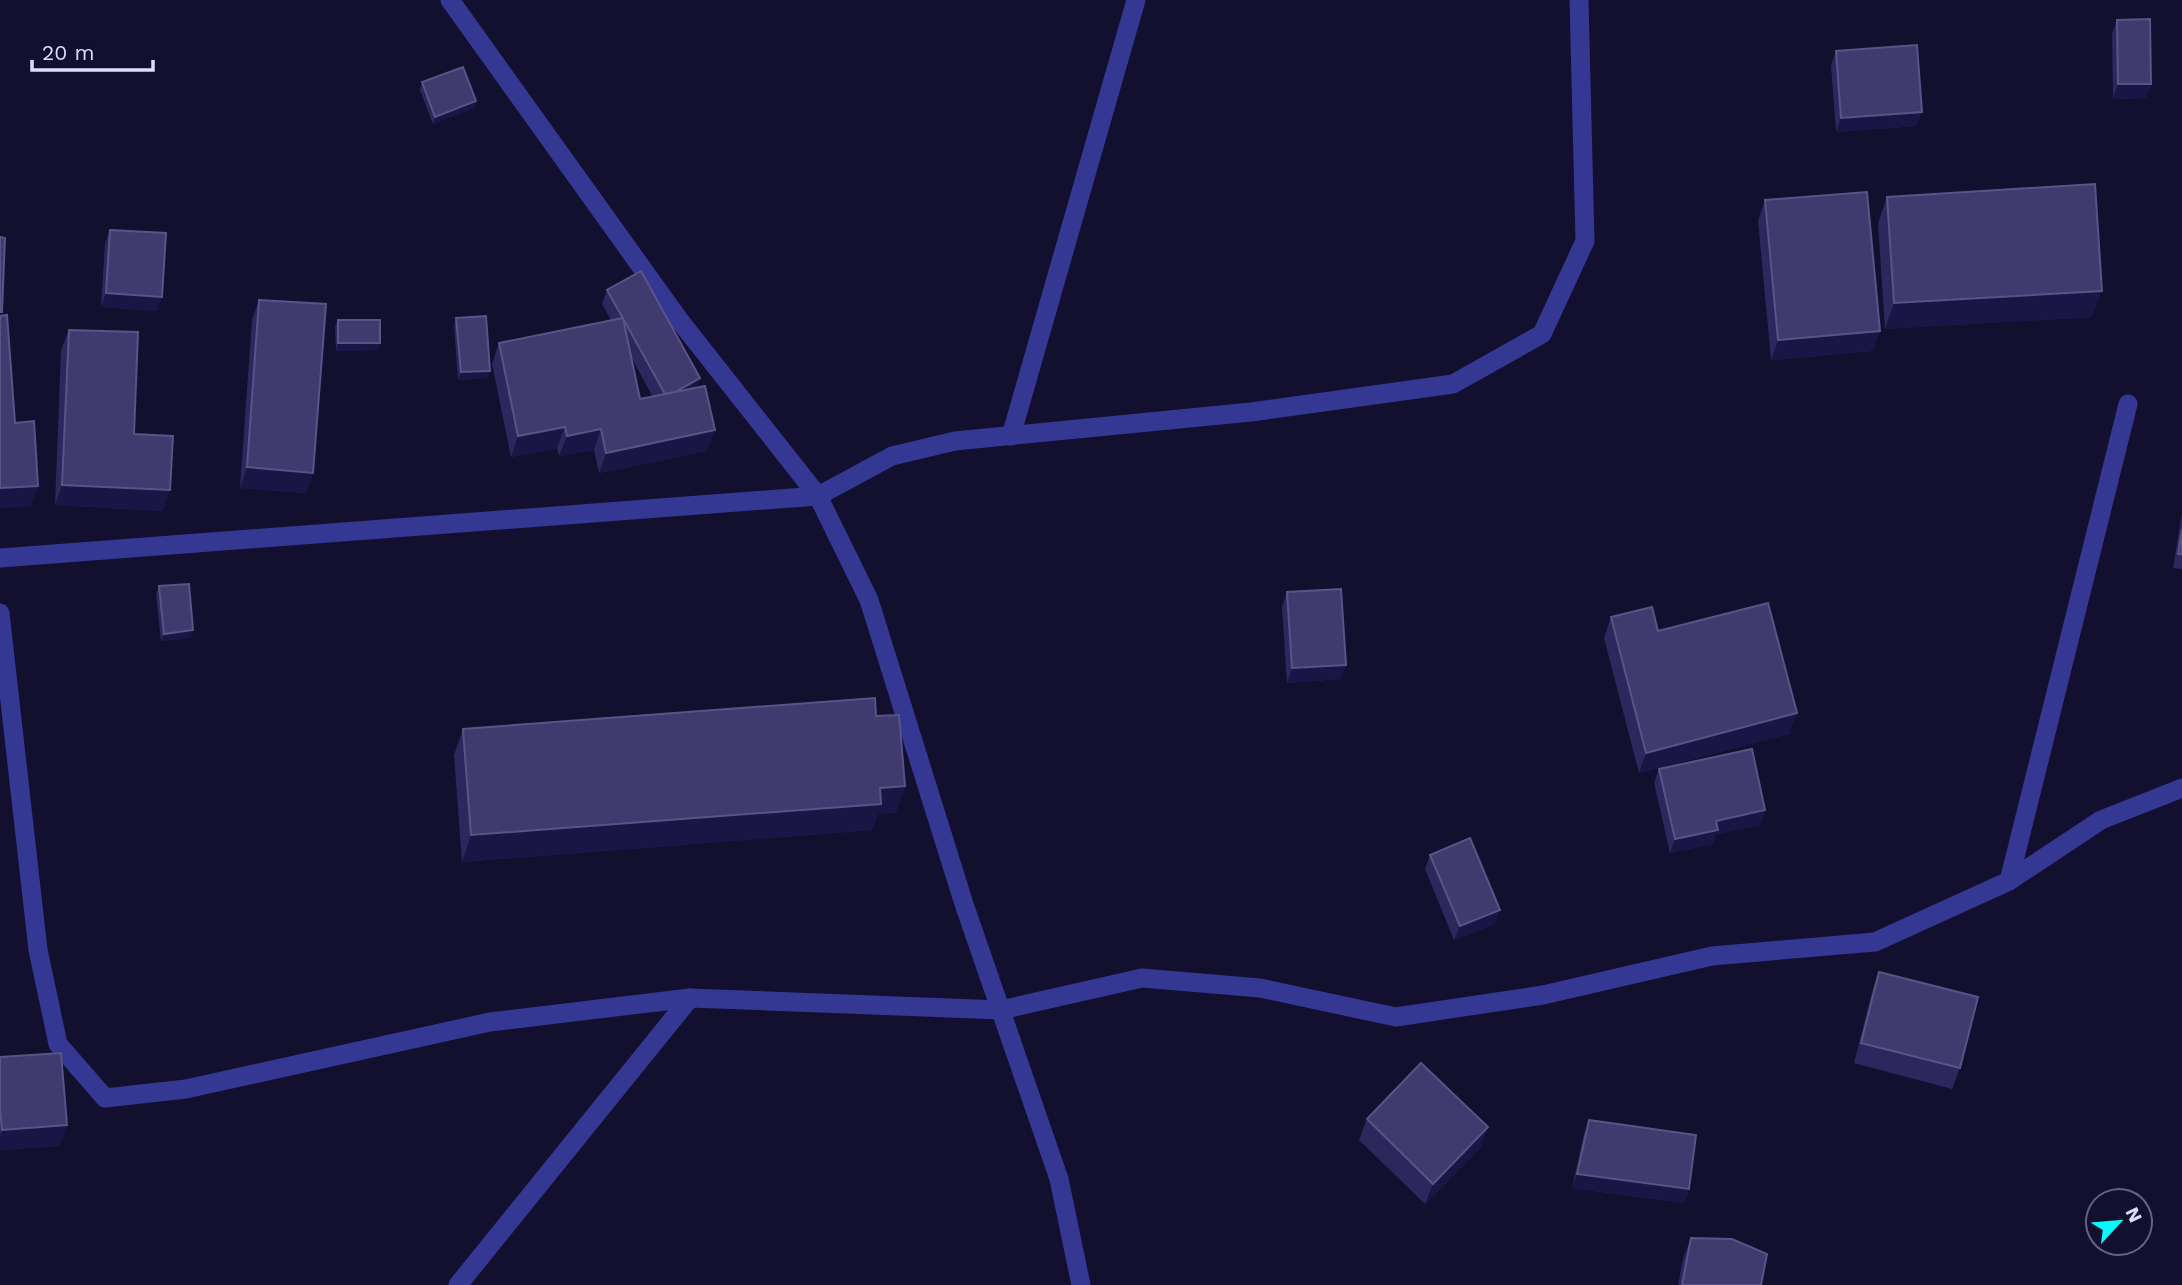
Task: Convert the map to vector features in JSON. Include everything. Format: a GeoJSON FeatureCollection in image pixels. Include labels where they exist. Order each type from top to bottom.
{"type":"FeatureCollection","features":[{"type":"Feature","properties":{"kind":"street"},"geometry":{"type":"LineString","coordinates":[[450,0],[680,321],[818,496],[869,600],[964,904],[1059,1179],[1081,1285]]}},
{"type":"Feature","properties":{"kind":"street"},"geometry":{"type":"LineString","coordinates":[[1011,436],[1136,0]]}},
{"type":"Feature","properties":{"kind":"street"},"geometry":{"type":"LineString","coordinates":[[0,558],[818,496],[892,456],[955,441],[1251,412],[1452,384],[1542,334],[1585,241],[1579,0]]}},
{"type":"Feature","properties":{"kind":"street"},"geometry":{"type":"LineString","coordinates":[[2009,881],[2128,404]]}},
{"type":"Feature","properties":{"kind":"street"},"geometry":{"type":"LineString","coordinates":[[0,613],[38,950],[55,1031],[58,1044],[105,1098],[186,1089],[490,1022],[690,998],[1001,1010],[1142,978],[1260,988],[1396,1017],[1543,995],[1712,956],[1875,942],[2009,881],[2101,820],[2182,788]]}},
{"type":"Feature","properties":{"kind":"street"},"geometry":{"type":"LineString","coordinates":[[458,1285],[690,998]]}},
{"type":"Feature","properties":{"kind":"building"},"geometry":{"type":"Polygon","coordinates":[[[2150,19],[2151,84],[2118,84],[2117,20],[2150,19]]]}},
{"type":"Feature","properties":{"kind":"building"},"geometry":{"type":"Polygon","coordinates":[[[1917,45],[1922,112],[1841,118],[1836,51],[1917,45]]]}},
{"type":"Feature","properties":{"kind":"building"},"geometry":{"type":"Polygon","coordinates":[[[463,67],[476,101],[435,117],[422,82],[463,67]]]}},
{"type":"Feature","properties":{"kind":"building"},"geometry":{"type":"Polygon","coordinates":[[[2095,184],[2102,291],[1894,303],[1887,197],[2095,184]]]}},
{"type":"Feature","properties":{"kind":"building"},"geometry":{"type":"Polygon","coordinates":[[[1867,192],[1880,331],[1778,340],[1765,200],[1867,192]]]}},
{"type":"Feature","properties":{"kind":"building"},"geometry":{"type":"Polygon","coordinates":[[[110,230],[166,233],[162,297],[106,293],[110,230]]]}},
{"type":"Feature","properties":{"kind":"building"},"geometry":{"type":"Polygon","coordinates":[[[0,237],[5,238],[2,312],[0,312],[0,237]]]}},
{"type":"Feature","properties":{"kind":"building"},"geometry":{"type":"Polygon","coordinates":[[[641,271],[700,378],[675,392],[665,394],[607,290],[641,271]]]}},
{"type":"Feature","properties":{"kind":"building"},"geometry":{"type":"Polygon","coordinates":[[[259,300],[326,304],[313,473],[247,467],[259,300]]]}},
{"type":"Feature","properties":{"kind":"building"},"geometry":{"type":"Polygon","coordinates":[[[7,315],[15,423],[34,421],[38,486],[0,488],[0,316],[7,315]]]}},
{"type":"Feature","properties":{"kind":"building"},"geometry":{"type":"Polygon","coordinates":[[[486,316],[490,371],[461,372],[456,318],[486,316]]]}},
{"type":"Feature","properties":{"kind":"building"},"geometry":{"type":"Polygon","coordinates":[[[623,318],[640,399],[705,386],[715,430],[606,453],[601,429],[567,436],[565,427],[518,436],[499,343],[623,318]]]}},
{"type":"Feature","properties":{"kind":"building"},"geometry":{"type":"Polygon","coordinates":[[[338,320],[380,320],[380,343],[338,343],[338,320]]]}},
{"type":"Feature","properties":{"kind":"building"},"geometry":{"type":"Polygon","coordinates":[[[69,330],[138,332],[134,434],[173,436],[170,490],[62,485],[69,330]]]}},
{"type":"Feature","properties":{"kind":"building"},"geometry":{"type":"Polygon","coordinates":[[[2182,530],[2182,554],[2178,554],[2182,530]]]}},
{"type":"Feature","properties":{"kind":"building"},"geometry":{"type":"Polygon","coordinates":[[[189,584],[193,630],[164,634],[159,586],[189,584]]]}},
{"type":"Feature","properties":{"kind":"building"},"geometry":{"type":"Polygon","coordinates":[[[1341,589],[1346,665],[1292,668],[1287,592],[1341,589]]]}},
{"type":"Feature","properties":{"kind":"building"},"geometry":{"type":"Polygon","coordinates":[[[1768,603],[1797,713],[1646,753],[1611,617],[1652,607],[1658,631],[1768,603]]]}},
{"type":"Feature","properties":{"kind":"building"},"geometry":{"type":"Polygon","coordinates":[[[875,698],[876,716],[899,715],[905,786],[880,788],[881,804],[471,835],[463,729],[875,698]]]}},
{"type":"Feature","properties":{"kind":"building"},"geometry":{"type":"Polygon","coordinates":[[[1752,749],[1765,810],[1716,821],[1718,830],[1675,839],[1659,769],[1752,749]]]}},
{"type":"Feature","properties":{"kind":"building"},"geometry":{"type":"Polygon","coordinates":[[[1470,838],[1500,910],[1460,926],[1430,855],[1470,838]]]}},
{"type":"Feature","properties":{"kind":"building"},"geometry":{"type":"Polygon","coordinates":[[[1879,972],[1978,997],[1960,1068],[1861,1043],[1879,972]]]}},
{"type":"Feature","properties":{"kind":"building"},"geometry":{"type":"Polygon","coordinates":[[[61,1053],[67,1125],[2,1130],[0,1057],[61,1053]]]}},
{"type":"Feature","properties":{"kind":"building"},"geometry":{"type":"Polygon","coordinates":[[[1421,1063],[1488,1127],[1433,1184],[1367,1119],[1421,1063]]]}},
{"type":"Feature","properties":{"kind":"building"},"geometry":{"type":"Polygon","coordinates":[[[1589,1120],[1696,1135],[1689,1189],[1577,1174],[1589,1120]]]}},
{"type":"Feature","properties":{"kind":"building"},"geometry":{"type":"Polygon","coordinates":[[[1691,1238],[1732,1239],[1767,1254],[1761,1285],[1682,1285],[1691,1238]]]}}]}
